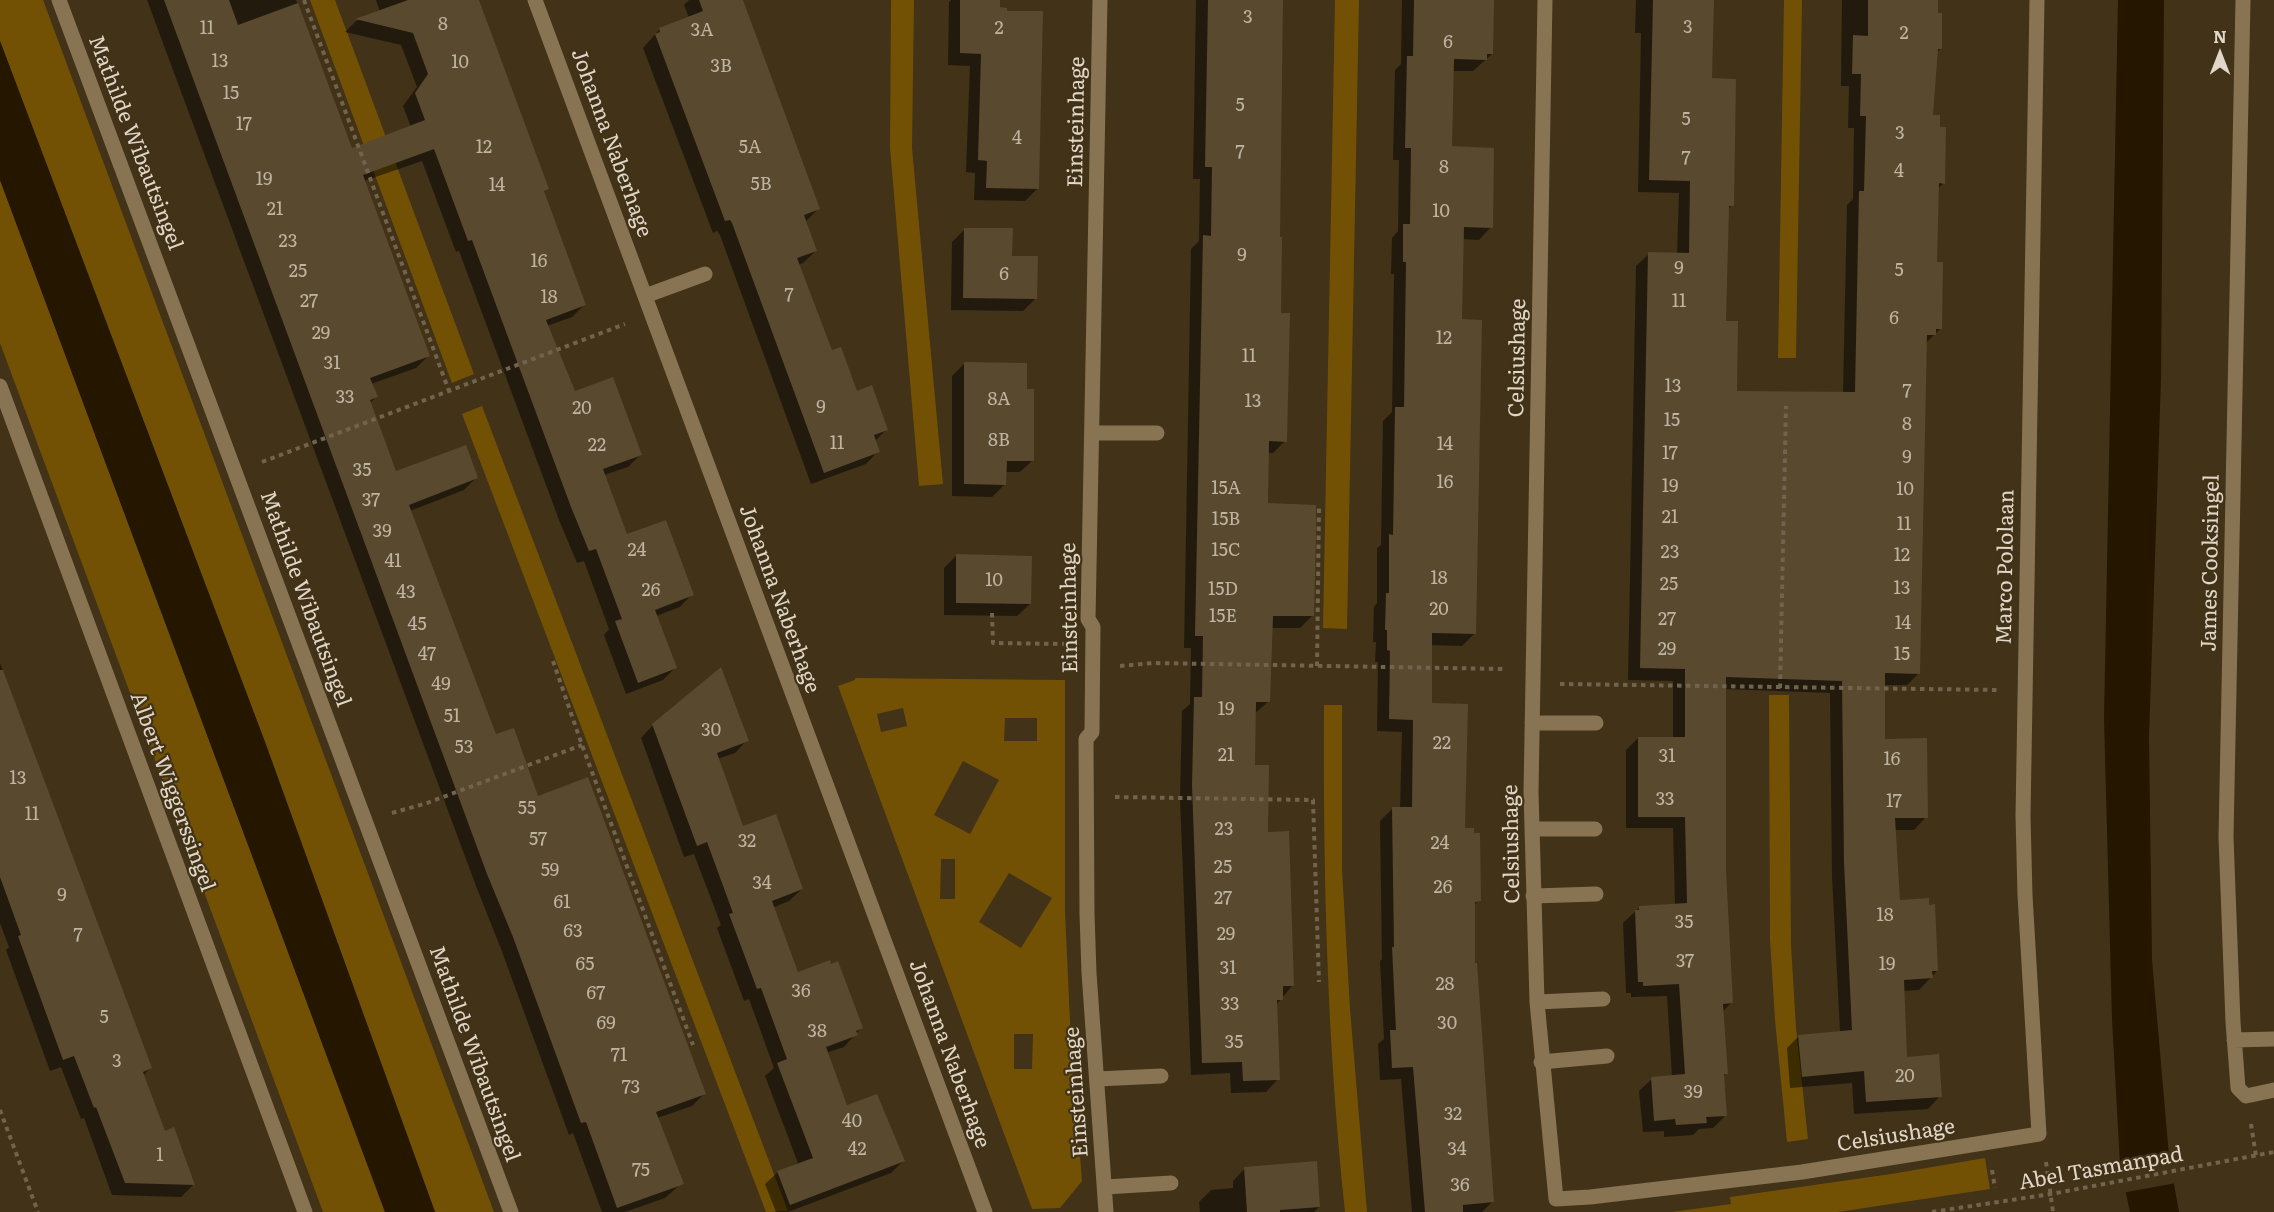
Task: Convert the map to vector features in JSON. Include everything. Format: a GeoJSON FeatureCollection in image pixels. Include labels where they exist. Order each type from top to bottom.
{"type":"FeatureCollection","features":[{"type":"Feature","properties":{"kind":"street","name":"Mathilde Wibautsingel"},"geometry":{"type":"LineString","coordinates":[[60,0],[511,1212]]}},
{"type":"Feature","properties":{"kind":"street","name":"Johanna Naberhage"},"geometry":{"type":"LineString","coordinates":[[535,0],[985,1212]]}},
{"type":"Feature","properties":{"kind":"street","name":"Einsteinhage"},"geometry":{"type":"LineString","coordinates":[[1100,0],[1088,619],[1092,627],[1092,732],[1086,739],[1086,855],[1089,973],[1106,1212]]}},
{"type":"Feature","properties":{"kind":"street","name":"Celsiushage"},"geometry":{"type":"LineString","coordinates":[[1545,0],[1532,829],[1537,1002],[1556,1199],[1802,1172],[2039,1134]]}},
{"type":"Feature","properties":{"kind":"street","name":"Marco Pololaan"},"geometry":{"type":"LineString","coordinates":[[2037,0],[2023,816],[2025,895],[2039,1134]]}},
{"type":"Feature","properties":{"kind":"street","name":"James Cooksingel"},"geometry":{"type":"LineString","coordinates":[[2243,0],[2226,837],[2238,1088],[2246,1096],[2274,1090]]}},
{"type":"Feature","properties":{"kind":"street"},"geometry":{"type":"LineString","coordinates":[[645,296],[705,274]]}},
{"type":"Feature","properties":{"kind":"street","name":"Albert Wiggerssingel"},"geometry":{"type":"LineString","coordinates":[[0,386],[305,1212]]}},
{"type":"Feature","properties":{"kind":"street"},"geometry":{"type":"LineString","coordinates":[[1092,433],[1157,433]]}},
{"type":"Feature","properties":{"kind":"street"},"geometry":{"type":"LineString","coordinates":[[1532,723],[1596,723]]}},
{"type":"Feature","properties":{"kind":"street"},"geometry":{"type":"LineString","coordinates":[[1532,829],[1595,829]]}},
{"type":"Feature","properties":{"kind":"street"},"geometry":{"type":"LineString","coordinates":[[1533,896],[1596,894]]}},
{"type":"Feature","properties":{"kind":"street"},"geometry":{"type":"LineString","coordinates":[[1537,1002],[1603,999]]}},
{"type":"Feature","properties":{"kind":"street"},"geometry":{"type":"LineString","coordinates":[[2234,1040],[2274,1039]]}},
{"type":"Feature","properties":{"kind":"street"},"geometry":{"type":"LineString","coordinates":[[1541,1062],[1607,1056]]}},
{"type":"Feature","properties":{"kind":"street"},"geometry":{"type":"LineString","coordinates":[[1097,1079],[1161,1076]]}},
{"type":"Feature","properties":{"kind":"street"},"geometry":{"type":"LineString","coordinates":[[1105,1187],[1171,1183]]}},
{"type":"Feature","properties":{"kind":"path"},"geometry":{"type":"LineString","coordinates":[[304,0],[449,391]]}},
{"type":"Feature","properties":{"kind":"path"},"geometry":{"type":"LineString","coordinates":[[255,465],[636,320]]}},
{"type":"Feature","properties":{"kind":"path"},"geometry":{"type":"LineString","coordinates":[[1780,688],[1786,406]]}},
{"type":"Feature","properties":{"kind":"path"},"geometry":{"type":"LineString","coordinates":[[1317,666],[1319,505]]}},
{"type":"Feature","properties":{"kind":"path"},"geometry":{"type":"LineString","coordinates":[[992,613],[993,643],[1074,644]]}},
{"type":"Feature","properties":{"kind":"path"},"geometry":{"type":"LineString","coordinates":[[553,661],[582,746],[693,1045]]}},
{"type":"Feature","properties":{"kind":"path"},"geometry":{"type":"LineString","coordinates":[[1113,666],[1153,663],[1506,669]]}},
{"type":"Feature","properties":{"kind":"path"},"geometry":{"type":"LineString","coordinates":[[1558,684],[2000,690]]}},
{"type":"Feature","properties":{"kind":"path"},"geometry":{"type":"LineString","coordinates":[[390,814],[427,803],[582,746]]}},
{"type":"Feature","properties":{"kind":"path"},"geometry":{"type":"LineString","coordinates":[[1112,797],[1313,800],[1319,982]]}},
{"type":"Feature","properties":{"kind":"path"},"geometry":{"type":"LineString","coordinates":[[0,1110],[38,1212]]}},
{"type":"Feature","properties":{"kind":"path"},"geometry":{"type":"LineString","coordinates":[[2250,1121],[2256,1156]]}},
{"type":"Feature","properties":{"kind":"path","name":"Abel Tasmanpad"},"geometry":{"type":"LineString","coordinates":[[1932,1212],[2096,1186],[2274,1152]]}},
{"type":"Feature","properties":{"kind":"path"},"geometry":{"type":"LineString","coordinates":[[2046,1160],[2053,1212]]}},
{"type":"Feature","properties":{"kind":"shaded area"},"geometry":{"type":"Polygon","coordinates":[[[0,0],[43,0],[494,1212],[435,1212],[265,742],[0,41],[0,0]]]}},
{"type":"Feature","properties":{"kind":"shaded area"},"geometry":{"type":"Polygon","coordinates":[[[310,0],[335,0],[474,374],[452,383],[310,0]]]}},
{"type":"Feature","properties":{"kind":"shaded area"},"geometry":{"type":"Polygon","coordinates":[[[891,0],[914,0],[912,148],[943,484],[919,486],[890,148],[891,0]]]}},
{"type":"Feature","properties":{"kind":"shaded area"},"geometry":{"type":"Polygon","coordinates":[[[1335,0],[1359,0],[1347,629],[1323,628],[1335,0]]]}},
{"type":"Feature","properties":{"kind":"shaded area"},"geometry":{"type":"Polygon","coordinates":[[[1784,0],[1802,0],[1796,358],[1778,358],[1784,0]]]}},
{"type":"Feature","properties":{"kind":"shaded area"},"geometry":{"type":"Polygon","coordinates":[[[2118,0],[2164,0],[2161,378],[2149,737],[2152,960],[2169,1156],[2179,1212],[2130,1212],[2120,1165],[2112,1019],[2104,718],[2118,0]]]}},
{"type":"Feature","properties":{"kind":"shaded area"},"geometry":{"type":"Polygon","coordinates":[[[0,41],[265,742],[435,1212],[385,1212],[0,180],[0,41]]]}},
{"type":"Feature","properties":{"kind":"shaded area"},"geometry":{"type":"Polygon","coordinates":[[[0,180],[385,1212],[323,1212],[0,343],[0,180]]]}},
{"type":"Feature","properties":{"kind":"shaded area"},"geometry":{"type":"Polygon","coordinates":[[[482,406],[788,1211],[766,1212],[462,414],[482,406]]]}},
{"type":"Feature","properties":{"kind":"shaded area"},"geometry":{"type":"Polygon","coordinates":[[[855,678],[1065,680],[1065,912],[1071,1043],[1082,1181],[1060,1208],[1032,1209],[838,686],[855,680],[855,678]],[[903,708],[877,714],[881,732],[907,726],[903,708]],[[1005,718],[1004,741],[1037,741],[1037,718],[1005,718]],[[963,761],[934,815],[970,834],[999,780],[963,761]],[[941,859],[940,899],[955,899],[955,859],[941,859]],[[1009,873],[979,922],[1021,948],[1052,898],[1009,873]],[[1014,1034],[1014,1069],[1032,1069],[1033,1034],[1014,1034]]]}},
{"type":"Feature","properties":{"kind":"shaded area"},"geometry":{"type":"Polygon","coordinates":[[[1769,695],[1789,695],[1791,945],[1796,1028],[1808,1139],[1787,1142],[1770,939],[1769,695]]]}},
{"type":"Feature","properties":{"kind":"shaded area"},"geometry":{"type":"Polygon","coordinates":[[[1324,705],[1342,705],[1342,869],[1350,1009],[1367,1212],[1345,1212],[1339,1149],[1327,959],[1324,705]]]}},
{"type":"Feature","properties":{"kind":"shaded area"},"geometry":{"type":"Polygon","coordinates":[[[1985,1158],[1990,1189],[1838,1212],[1672,1212],[1731,1204],[1730,1197],[1985,1158]]]}},
{"type":"Feature","properties":{"kind":"pier"},"geometry":{"type":"Polygon","coordinates":[[[2173,1161],[2176,1183],[2122,1193],[2118,1172],[2173,1161]]]}},
{"type":"Feature","properties":{"kind":"building"},"geometry":{"type":"Polygon","coordinates":[[[164,0],[229,0],[238,25],[298,3],[352,148],[425,120],[415,93],[428,74],[413,33],[355,19],[408,0],[479,0],[549,189],[544,191],[586,305],[546,320],[575,391],[613,377],[642,455],[603,469],[627,534],[666,520],[694,595],[655,610],[677,668],[638,683],[615,621],[622,619],[596,549],[589,551],[571,507],[472,240],[468,241],[434,149],[363,175],[430,356],[370,378],[378,397],[370,400],[396,471],[466,445],[478,478],[409,505],[496,734],[514,728],[538,796],[588,777],[706,1094],[656,1112],[684,1184],[617,1208],[586,1122],[581,1123],[513,937],[487,874],[164,0]]]}},
{"type":"Feature","properties":{"kind":"building"},"geometry":{"type":"Polygon","coordinates":[[[699,0],[743,0],[820,209],[804,215],[817,251],[797,258],[832,350],[841,347],[857,391],[872,385],[888,430],[874,435],[880,452],[824,473],[732,223],[730,220],[725,221],[655,34],[660,32],[659,28],[703,11],[699,0]]]}},
{"type":"Feature","properties":{"kind":"building"},"geometry":{"type":"Polygon","coordinates":[[[960,0],[1000,0],[1000,7],[1007,8],[1007,11],[1043,11],[1039,189],[986,188],[987,161],[978,160],[981,54],[960,53],[960,0]]]}},
{"type":"Feature","properties":{"kind":"building"},"geometry":{"type":"Polygon","coordinates":[[[1208,0],[1283,0],[1280,237],[1282,237],[1281,313],[1290,313],[1287,442],[1269,441],[1268,503],[1316,505],[1316,534],[1314,616],[1273,616],[1270,702],[1256,702],[1255,765],[1269,765],[1268,832],[1289,831],[1294,986],[1283,986],[1283,1000],[1277,1000],[1280,1080],[1243,1081],[1242,1062],[1202,1063],[1192,785],[1194,697],[1202,697],[1203,636],[1195,636],[1203,235],[1211,236],[1212,167],[1205,167],[1208,0]]]}},
{"type":"Feature","properties":{"kind":"building"},"geometry":{"type":"Polygon","coordinates":[[[1414,0],[1494,0],[1493,54],[1487,54],[1487,60],[1454,59],[1452,146],[1494,148],[1493,228],[1464,227],[1462,319],[1482,320],[1476,634],[1432,633],[1432,703],[1468,704],[1465,828],[1474,828],[1474,833],[1480,833],[1481,901],[1475,902],[1475,963],[1477,963],[1494,1202],[1463,1205],[1463,1212],[1425,1212],[1413,1067],[1392,1068],[1390,1030],[1396,1030],[1392,947],[1394,947],[1392,807],[1412,807],[1413,720],[1389,719],[1390,651],[1387,650],[1387,630],[1385,630],[1386,593],[1389,593],[1389,534],[1393,535],[1395,407],[1404,407],[1406,262],[1403,262],[1403,224],[1410,224],[1411,148],[1405,148],[1407,56],[1413,56],[1414,0]]]}},
{"type":"Feature","properties":{"kind":"building"},"geometry":{"type":"Polygon","coordinates":[[[1653,0],[1714,0],[1712,78],[1736,79],[1734,206],[1729,206],[1726,321],[1738,321],[1737,391],[1855,392],[1859,191],[1864,191],[1866,116],[1860,116],[1861,74],[1852,74],[1853,35],[1868,36],[1868,0],[1938,0],[1938,13],[1942,13],[1942,49],[1938,49],[1933,115],[1940,115],[1940,127],[1946,127],[1945,184],[1939,183],[1937,262],[1943,262],[1942,329],[1936,329],[1936,335],[1927,335],[1920,674],[1885,673],[1885,739],[1927,738],[1928,818],[1895,818],[1900,900],[1929,898],[1929,905],[1935,904],[1938,971],[1932,971],[1933,978],[1904,980],[1907,1057],[1939,1054],[1942,1097],[1866,1102],[1864,1071],[1802,1077],[1798,1035],[1852,1030],[1844,863],[1842,681],[1726,677],[1726,870],[1733,1003],[1723,1004],[1728,1074],[1724,1074],[1727,1116],[1706,1117],[1707,1123],[1676,1125],[1675,1119],[1654,1121],[1651,1077],[1685,1074],[1679,984],[1643,986],[1643,982],[1638,982],[1635,910],[1639,910],[1639,906],[1687,903],[1685,817],[1638,817],[1638,737],[1685,737],[1685,669],[1640,668],[1648,252],[1689,253],[1690,181],[1649,180],[1653,0]]]}},
{"type":"Feature","properties":{"kind":"building"},"geometry":{"type":"Polygon","coordinates":[[[964,228],[1013,228],[1012,256],[1038,256],[1037,299],[963,298],[964,228]]]}},
{"type":"Feature","properties":{"kind":"building"},"geometry":{"type":"Polygon","coordinates":[[[964,362],[1027,363],[1027,389],[1034,389],[1034,461],[1007,461],[1006,485],[964,484],[964,362]]]}},
{"type":"Feature","properties":{"kind":"building"},"geometry":{"type":"Polygon","coordinates":[[[956,554],[1032,556],[1031,604],[956,603],[956,554]]]}},
{"type":"Feature","properties":{"kind":"building"},"geometry":{"type":"Polygon","coordinates":[[[721,667],[749,741],[717,753],[743,826],[776,814],[803,889],[772,901],[798,972],[830,960],[831,964],[838,961],[863,1028],[856,1031],[858,1035],[826,1047],[847,1105],[877,1094],[905,1161],[790,1205],[777,1171],[813,1158],[777,1063],[787,1059],[761,988],[757,989],[729,914],[733,913],[707,842],[697,846],[652,724],[721,667]]]}},
{"type":"Feature","properties":{"kind":"building"},"geometry":{"type":"Polygon","coordinates":[[[0,670],[3,670],[152,1068],[143,1072],[165,1131],[174,1127],[195,1185],[125,1183],[74,1056],[63,1060],[18,936],[21,935],[0,877],[0,670]]]}},
{"type":"Feature","properties":{"kind":"building"},"geometry":{"type":"Polygon","coordinates":[[[1317,1161],[1320,1207],[1280,1210],[1280,1212],[1247,1212],[1244,1167],[1317,1161]]]}}]}
